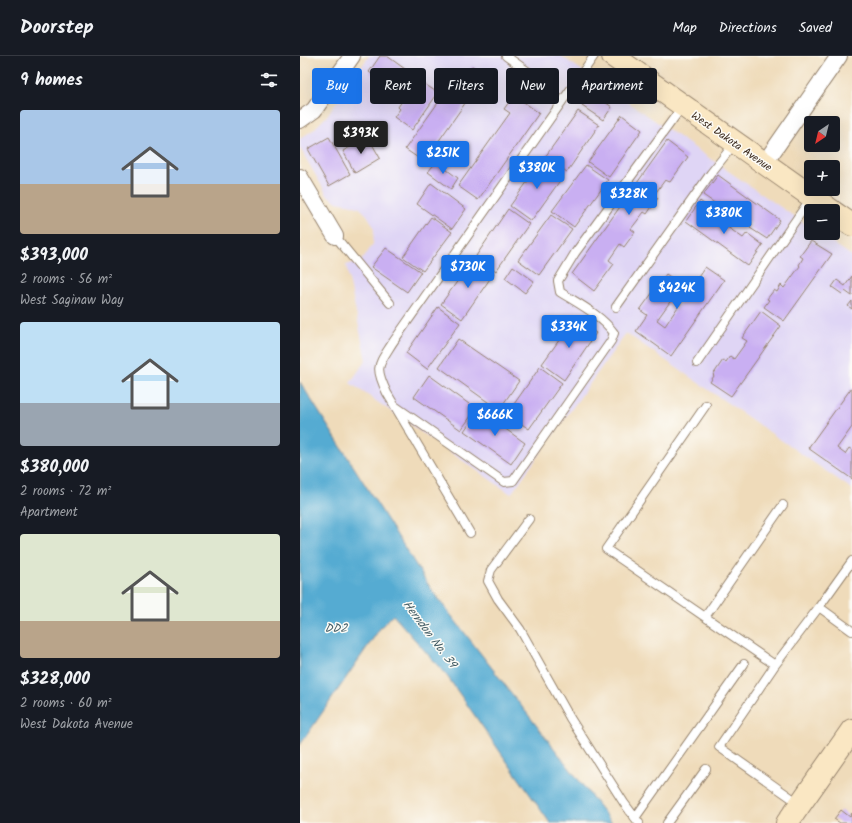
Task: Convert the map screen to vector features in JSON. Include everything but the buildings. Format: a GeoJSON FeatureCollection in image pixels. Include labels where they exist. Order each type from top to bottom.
{"type":"FeatureCollection","features":[{"type":"Feature","properties":{"kind":"street"},"geometry":{"type":"LineString","coordinates":[[300,120],[314,110],[352,56]]}},
{"type":"Feature","properties":{"kind":"street","name":"West Dakota Avenue"},"geometry":{"type":"LineString","coordinates":[[613,56],[822,204]]}},
{"type":"Feature","properties":{"kind":"street"},"geometry":{"type":"LineString","coordinates":[[764,164],[839,56]]}},
{"type":"Feature","properties":{"kind":"street"},"geometry":{"type":"LineString","coordinates":[[300,177],[335,236]]}},
{"type":"Feature","properties":{"kind":"street","name":"West Dakota Avenue"},"geometry":{"type":"LineString","coordinates":[[840,217],[852,225]]}},
{"type":"Feature","properties":{"kind":"street"},"geometry":{"type":"LineString","coordinates":[[787,823],[852,730]]}},
{"type":"Feature","properties":{"kind":"lane"},"geometry":{"type":"LineString","coordinates":[[506,56],[523,68]]}},
{"type":"Feature","properties":{"kind":"lane"},"geometry":{"type":"LineString","coordinates":[[470,533],[379,377],[379,364],[594,56]]}},
{"type":"Feature","properties":{"kind":"lane"},"geometry":{"type":"LineString","coordinates":[[395,406],[504,482],[513,481],[611,341],[614,333],[609,325],[560,292],[558,281],[575,253],[683,106]]}},
{"type":"Feature","properties":{"kind":"lane"},"geometry":{"type":"LineString","coordinates":[[616,307],[711,173],[735,143]]}},
{"type":"Feature","properties":{"kind":"lane"},"geometry":{"type":"LineString","coordinates":[[696,363],[811,197]]}},
{"type":"Feature","properties":{"kind":"lane"},"geometry":{"type":"LineString","coordinates":[[335,236],[390,303]]}},
{"type":"Feature","properties":{"kind":"lane"},"geometry":{"type":"LineString","coordinates":[[706,405],[606,549],[775,666]]}},
{"type":"Feature","properties":{"kind":"lane"},"geometry":{"type":"LineString","coordinates":[[705,618],[783,506]]}},
{"type":"Feature","properties":{"kind":"lane"},"geometry":{"type":"LineString","coordinates":[[529,519],[491,570],[488,581],[498,599],[520,629],[570,718],[624,803],[637,820],[744,664]]}},
{"type":"Feature","properties":{"kind":"lane"},"geometry":{"type":"LineString","coordinates":[[801,804],[719,746],[775,666],[820,607],[852,561]]}},
{"type":"Feature","properties":{"kind":"lane"},"geometry":{"type":"LineString","coordinates":[[820,607],[852,631]]}},
{"type":"Feature","properties":{"kind":"lane"},"geometry":{"type":"LineString","coordinates":[[667,823],[706,769]]}},
{"type":"Feature","properties":{"kind":"shaded area"},"geometry":{"type":"Polygon","coordinates":[[[369,56],[561,56],[578,68],[567,68],[567,104],[631,104],[804,223],[804,240],[828,240],[852,256],[852,489],[626,333],[511,494],[350,383],[366,360],[346,265],[360,261],[365,256],[373,244],[374,230],[367,215],[360,208],[337,202],[327,195],[300,148],[300,139],[313,130],[326,117],[335,104],[362,104],[362,68],[361,68],[369,56]]]}},
{"type":"Feature","properties":{"kind":"water"},"geometry":{"type":"Polygon","coordinates":[[[300,382],[433,592],[612,823],[550,823],[447,676],[393,615],[381,627],[300,745],[300,382]]]}},
{"type":"Feature","properties":{"kind":"water label","name":"DD2"},"geometry":{"type":"Point","coordinates":[336,628]}},
{"type":"Feature","properties":{"kind":"water label","name":"Herndon No. 39"},"geometry":{"type":"Point","coordinates":[430,634]}}]}
